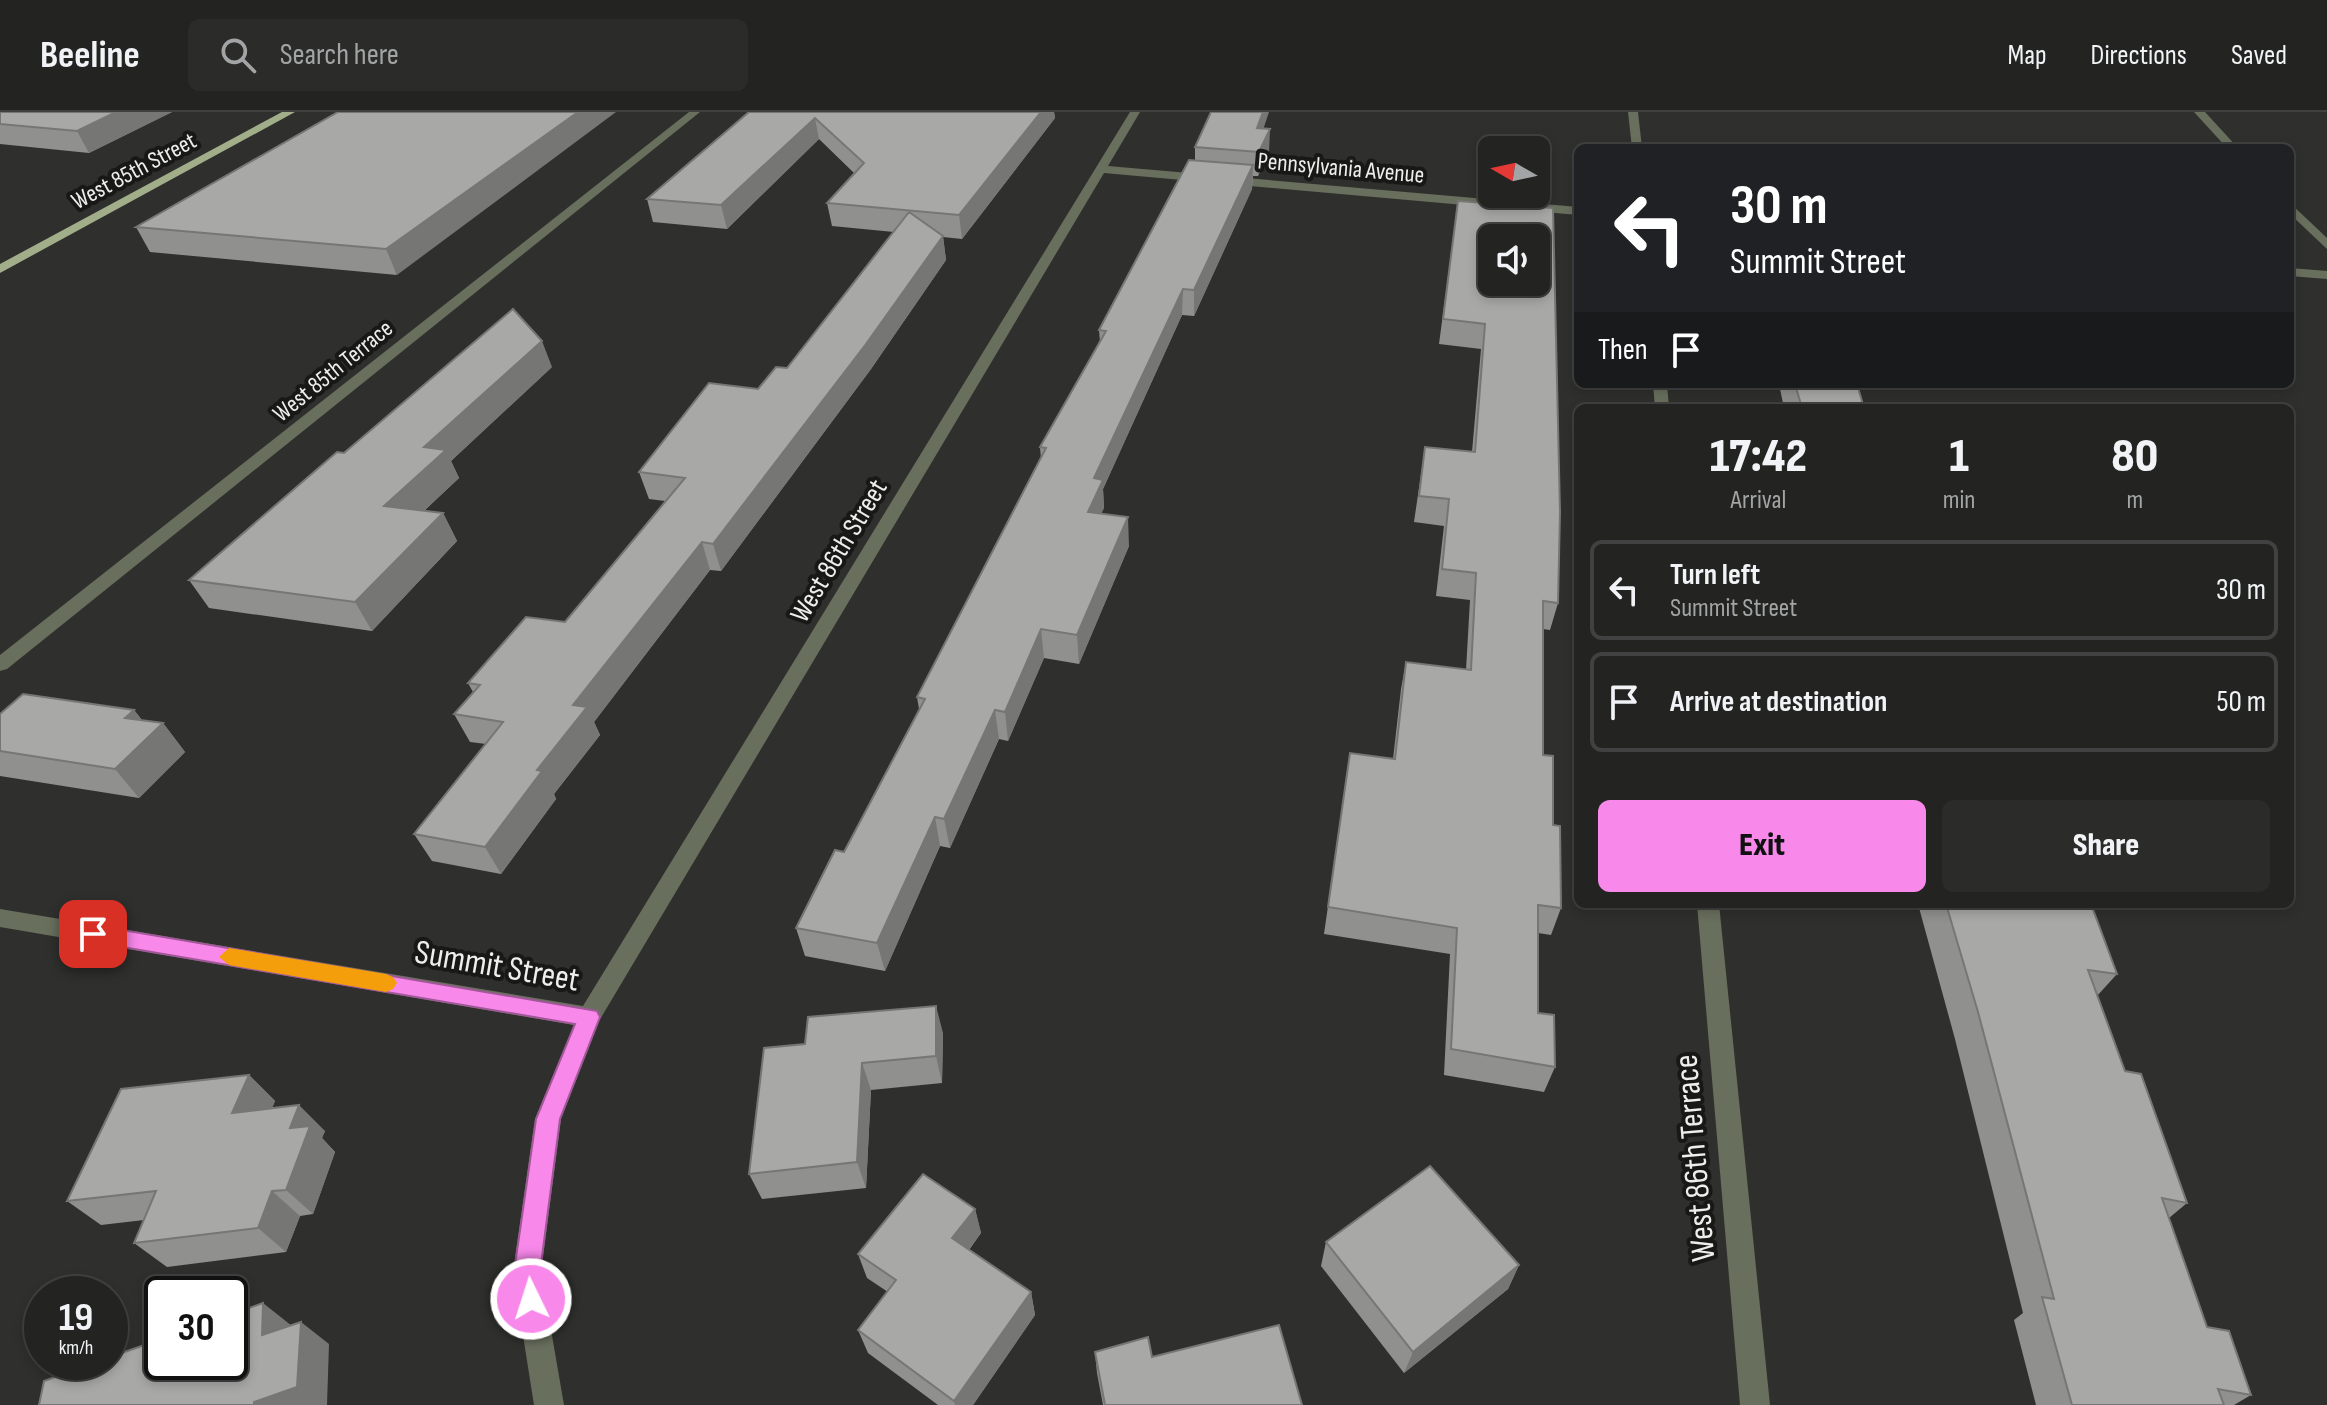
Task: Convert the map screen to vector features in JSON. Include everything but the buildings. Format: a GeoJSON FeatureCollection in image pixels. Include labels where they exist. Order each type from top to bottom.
{"type":"FeatureCollection","features":[{"type":"Feature","properties":{"kind":"main road","name":"West 85th Street"},"geometry":{"type":"LineString","coordinates":[[0,269],[290,112]]}},
{"type":"Feature","properties":{"kind":"street","name":"West 85th Terrace"},"geometry":{"type":"LineString","coordinates":[[0,665],[695,112]]}},
{"type":"Feature","properties":{"kind":"street","name":"West 86th Street"},"geometry":{"type":"LineString","coordinates":[[589,1017],[1135,112]]}},
{"type":"Feature","properties":{"kind":"street"},"geometry":{"type":"LineString","coordinates":[[1633,112],[1637,144]]}},
{"type":"Feature","properties":{"kind":"street"},"geometry":{"type":"LineString","coordinates":[[2199,112],[2229,144]]}},
{"type":"Feature","properties":{"kind":"street","name":"Pennsylvania Avenue"},"geometry":{"type":"LineString","coordinates":[[1100,169],[1574,211]]}},
{"type":"Feature","properties":{"kind":"street"},"geometry":{"type":"LineString","coordinates":[[2294,211],[2327,245]]}},
{"type":"Feature","properties":{"kind":"street"},"geometry":{"type":"LineString","coordinates":[[2294,272],[2327,275]]}},
{"type":"Feature","properties":{"kind":"street","name":"West 86th Terrace"},"geometry":{"type":"LineString","coordinates":[[1708,908],[1755,1405]]}},
{"type":"Feature","properties":{"kind":"street","name":"Summit Street"},"geometry":{"type":"LineString","coordinates":[[0,918],[589,1017],[548,1119],[527,1272],[549,1405]]}},
{"type":"Feature","properties":{"kind":"slow traffic"},"geometry":{"type":"LineString","coordinates":[[229,957],[386,983]]}},
{"type":"Feature","properties":{"kind":"route"},"geometry":{"type":"LineString","coordinates":[[93,934],[589,1017],[548,1119],[527,1272],[531,1299]]}}]}
